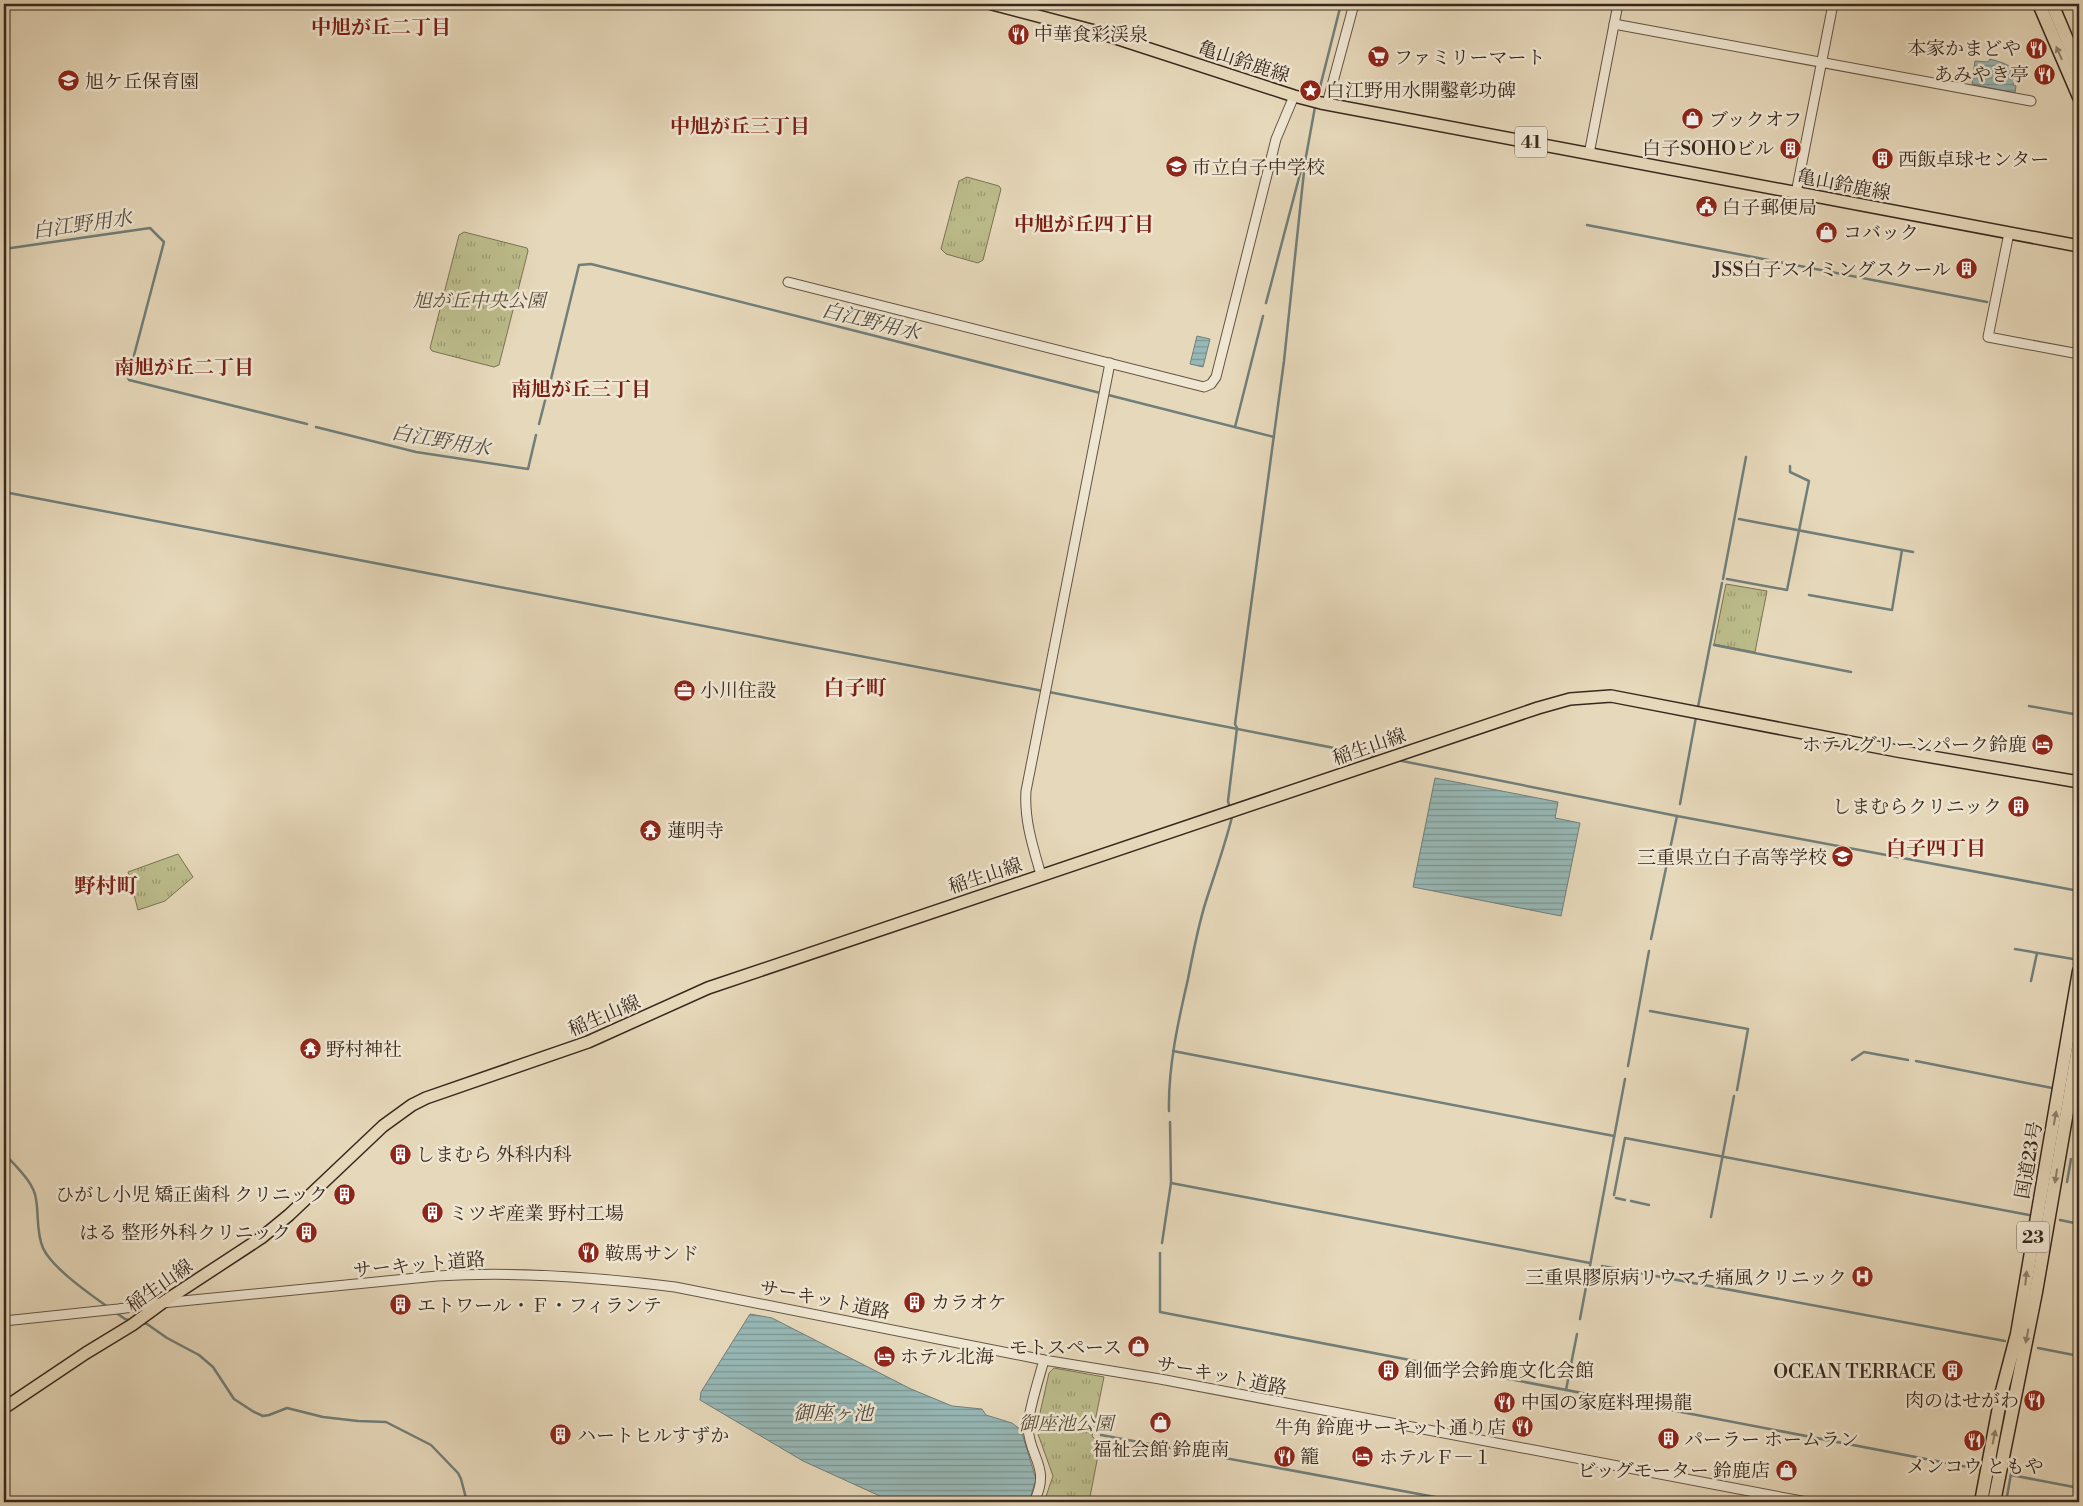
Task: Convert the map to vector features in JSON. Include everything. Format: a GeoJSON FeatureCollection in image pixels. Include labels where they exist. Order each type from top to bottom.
{"type":"FeatureCollection","features":[{"type":"Feature","properties":{"kind":"highway"},"geometry":{"type":"LineString","coordinates":[[2039,4],[2079,97]]}},
{"type":"Feature","properties":{"kind":"highway"},"geometry":{"type":"LineString","coordinates":[[2052,4],[2079,68]]}},
{"type":"Feature","properties":{"kind":"highway","name":"国道23号"},"geometry":{"type":"LineString","coordinates":[[1981,1502],[2002,1391],[2017,1334],[2079,971]]}},
{"type":"Feature","properties":{"kind":"highway","name":"国道23号"},"geometry":{"type":"LineString","coordinates":[[1994,1502],[2036,1292],[2079,1042]]}},
{"type":"Feature","properties":{"kind":"main road","name":"亀山鈴鹿線"},"geometry":{"type":"LineString","coordinates":[[992,4],[1091,30],[1294,96],[1327,104],[2079,246]]}},
{"type":"Feature","properties":{"kind":"main road","name":"稲生山線"},"geometry":{"type":"LineString","coordinates":[[4,1408],[86,1353],[132,1325],[277,1226],[391,1119],[426,1098],[588,1042],[708,988],[1480,726],[1554,703],[1570,699],[1611,696],[1897,751],[2079,782]]}},
{"type":"Feature","properties":{"kind":"street"},"geometry":{"type":"LineString","coordinates":[[1327,104],[1354,4]]}},
{"type":"Feature","properties":{"kind":"street"},"geometry":{"type":"LineString","coordinates":[[1589,154],[1618,4]]}},
{"type":"Feature","properties":{"kind":"street"},"geometry":{"type":"LineString","coordinates":[[1796,193],[1832,4]]}},
{"type":"Feature","properties":{"kind":"street"},"geometry":{"type":"LineString","coordinates":[[1614,24],[2031,101]]}},
{"type":"Feature","properties":{"kind":"street"},"geometry":{"type":"LineString","coordinates":[[788,282],[1204,387],[1214,380],[1239,292],[1276,139],[1294,96]]}},
{"type":"Feature","properties":{"kind":"street"},"geometry":{"type":"LineString","coordinates":[[2009,233],[1988,337],[2079,354]]}},
{"type":"Feature","properties":{"kind":"street"},"geometry":{"type":"LineString","coordinates":[[1041,875],[1031,841],[1025,807],[1026,791],[1110,363]]}},
{"type":"Feature","properties":{"kind":"street","name":"サーキット道路"},"geometry":{"type":"LineString","coordinates":[[4,1321],[162,1303],[480,1273],[586,1278],[675,1287],[1044,1360],[1151,1377],[1808,1502]]}},
{"type":"Feature","properties":{"kind":"street"},"geometry":{"type":"LineString","coordinates":[[1034,1502],[1041,1480],[1041,1472],[1028,1425],[1044,1360]]}},
{"type":"Feature","properties":{"kind":"green space"},"geometry":{"type":"Polygon","coordinates":[[[967,177],[999,186],[1001,189],[983,260],[978,263],[946,254],[941,249],[959,181],[967,177]]]}},
{"type":"Feature","properties":{"kind":"green space","name":"旭が丘中央公園"},"geometry":{"type":"Polygon","coordinates":[[[464,232],[527,248],[528,251],[499,365],[494,367],[432,351],[430,348],[459,235],[464,232]]]}},
{"type":"Feature","properties":{"kind":"green space"},"geometry":{"type":"Polygon","coordinates":[[[1726,584],[1767,591],[1755,652],[1714,644],[1726,584]]]}},
{"type":"Feature","properties":{"kind":"green space"},"geometry":{"type":"Polygon","coordinates":[[[178,854],[193,877],[165,901],[138,910],[128,872],[178,854]]]}},
{"type":"Feature","properties":{"kind":"green space","name":"御座池公園"},"geometry":{"type":"Polygon","coordinates":[[[1054,1368],[1104,1377],[1092,1436],[1100,1445],[1089,1502],[1044,1502],[1053,1476],[1037,1426],[1049,1373],[1054,1368]]]}},
{"type":"Feature","properties":{"kind":"water"},"geometry":{"type":"Polygon","coordinates":[[[1990,59],[2012,68],[2015,72],[2017,82],[2014,81],[2013,85],[2016,86],[2015,93],[1972,84],[1975,61],[1988,62],[1990,59]]]}},
{"type":"Feature","properties":{"kind":"water"},"geometry":{"type":"Polygon","coordinates":[[[1197,336],[1210,339],[1203,367],[1190,364],[1197,336]]]}},
{"type":"Feature","properties":{"kind":"water"},"geometry":{"type":"Polygon","coordinates":[[[1435,778],[1558,802],[1555,818],[1580,823],[1561,916],[1413,887],[1435,778]]]}},
{"type":"Feature","properties":{"kind":"water","name":"御座ヶ池"},"geometry":{"type":"Polygon","coordinates":[[[750,1314],[772,1318],[911,1389],[952,1406],[982,1409],[986,1415],[1012,1423],[1021,1430],[1036,1479],[1029,1502],[893,1502],[803,1461],[700,1400],[701,1392],[750,1314]]]}},
{"type":"Feature","properties":{"kind":"waterway"},"geometry":{"type":"LineString","coordinates":[[1318,95],[1341,4]]}},
{"type":"Feature","properties":{"kind":"waterway"},"geometry":{"type":"LineString","coordinates":[[1229,805],[1237,728],[1235,724],[1284,361],[1305,162],[1315,107]]}},
{"type":"Feature","properties":{"kind":"waterway"},"geometry":{"type":"LineString","coordinates":[[1266,303],[1301,170],[1305,162]]}},
{"type":"Feature","properties":{"kind":"waterway"},"geometry":{"type":"LineString","coordinates":[[1587,225],[1987,302]]}},
{"type":"Feature","properties":{"kind":"waterway","name":"白江野用水"},"geometry":{"type":"LineString","coordinates":[[4,249],[150,228],[164,242],[129,380],[307,424]]}},
{"type":"Feature","properties":{"kind":"waterway","name":"白江野用水"},"geometry":{"type":"LineString","coordinates":[[550,383],[579,265],[591,264],[1274,437]]}},
{"type":"Feature","properties":{"kind":"waterway"},"geometry":{"type":"LineString","coordinates":[[1235,427],[1263,316]]}},
{"type":"Feature","properties":{"kind":"waterway","name":"白江野用水"},"geometry":{"type":"LineString","coordinates":[[539,424],[547,393]]}},
{"type":"Feature","properties":{"kind":"waterway","name":"白江野用水"},"geometry":{"type":"LineString","coordinates":[[316,427],[416,452],[528,469],[536,435]]}},
{"type":"Feature","properties":{"kind":"waterway"},"geometry":{"type":"LineString","coordinates":[[1723,579],[1746,457]]}},
{"type":"Feature","properties":{"kind":"waterway"},"geometry":{"type":"LineString","coordinates":[[1727,579],[1787,590],[1809,481],[1790,472],[1790,466]]}},
{"type":"Feature","properties":{"kind":"waterway"},"geometry":{"type":"LineString","coordinates":[[4,492],[1043,691]]}},
{"type":"Feature","properties":{"kind":"waterway"},"geometry":{"type":"LineString","coordinates":[[1739,519],[1913,552]]}},
{"type":"Feature","properties":{"kind":"waterway"},"geometry":{"type":"LineString","coordinates":[[1809,595],[1892,610],[1902,550]]}},
{"type":"Feature","properties":{"kind":"waterway"},"geometry":{"type":"LineString","coordinates":[[1698,707],[1722,583]]}},
{"type":"Feature","properties":{"kind":"waterway"},"geometry":{"type":"LineString","coordinates":[[1714,645],[1851,672]]}},
{"type":"Feature","properties":{"kind":"waterway"},"geometry":{"type":"LineString","coordinates":[[1049,692],[1380,757]]}},
{"type":"Feature","properties":{"kind":"waterway"},"geometry":{"type":"LineString","coordinates":[[2029,706],[2079,715]]}},
{"type":"Feature","properties":{"kind":"waterway"},"geometry":{"type":"LineString","coordinates":[[1680,804],[1696,717]]}},
{"type":"Feature","properties":{"kind":"waterway"},"geometry":{"type":"LineString","coordinates":[[1397,760],[1677,816],[2079,891]]}},
{"type":"Feature","properties":{"kind":"waterway"},"geometry":{"type":"LineString","coordinates":[[1651,939],[1677,816]]}},
{"type":"Feature","properties":{"kind":"waterway"},"geometry":{"type":"LineString","coordinates":[[1169,1111],[1174,1045],[1196,940],[1203,910],[1232,817]]}},
{"type":"Feature","properties":{"kind":"waterway"},"geometry":{"type":"LineString","coordinates":[[2015,949],[2073,959]]}},
{"type":"Feature","properties":{"kind":"waterway"},"geometry":{"type":"LineString","coordinates":[[1628,1066],[1649,951]]}},
{"type":"Feature","properties":{"kind":"waterway"},"geometry":{"type":"LineString","coordinates":[[2031,981],[2037,953]]}},
{"type":"Feature","properties":{"kind":"waterway"},"geometry":{"type":"LineString","coordinates":[[1650,1011],[1748,1029],[1737,1090]]}},
{"type":"Feature","properties":{"kind":"waterway"},"geometry":{"type":"LineString","coordinates":[[1173,1051],[1614,1136]]}},
{"type":"Feature","properties":{"kind":"waterway"},"geometry":{"type":"LineString","coordinates":[[1852,1060],[1864,1052],[1908,1060]]}},
{"type":"Feature","properties":{"kind":"waterway"},"geometry":{"type":"LineString","coordinates":[[1916,1061],[2052,1088]]}},
{"type":"Feature","properties":{"kind":"waterway"},"geometry":{"type":"LineString","coordinates":[[1580,1319],[1625,1079]]}},
{"type":"Feature","properties":{"kind":"waterway"},"geometry":{"type":"LineString","coordinates":[[1711,1217],[1734,1096]]}},
{"type":"Feature","properties":{"kind":"waterway"},"geometry":{"type":"LineString","coordinates":[[1162,1243],[1171,1183],[1170,1122]]}},
{"type":"Feature","properties":{"kind":"waterway"},"geometry":{"type":"LineString","coordinates":[[2075,1148],[2079,1127]]}},
{"type":"Feature","properties":{"kind":"waterway"},"geometry":{"type":"LineString","coordinates":[[1614,1195],[1625,1138],[2029,1215]]}},
{"type":"Feature","properties":{"kind":"waterway"},"geometry":{"type":"LineString","coordinates":[[4,1153],[23,1174],[35,1193],[39,1236],[48,1256],[72,1280],[108,1307]]}},
{"type":"Feature","properties":{"kind":"waterway"},"geometry":{"type":"LineString","coordinates":[[2067,1182],[2071,1159]]}},
{"type":"Feature","properties":{"kind":"waterway"},"geometry":{"type":"LineString","coordinates":[[1171,1183],[1590,1263]]}},
{"type":"Feature","properties":{"kind":"waterway"},"geometry":{"type":"LineString","coordinates":[[1616,1198],[1625,1200]]}},
{"type":"Feature","properties":{"kind":"waterway"},"geometry":{"type":"LineString","coordinates":[[1631,1201],[1649,1205]]}},
{"type":"Feature","properties":{"kind":"waterway"},"geometry":{"type":"LineString","coordinates":[[2060,1220],[2079,1224]]}},
{"type":"Feature","properties":{"kind":"waterway"},"geometry":{"type":"LineString","coordinates":[[1160,1253],[1160,1312],[1978,1469]]}},
{"type":"Feature","properties":{"kind":"waterway"},"geometry":{"type":"LineString","coordinates":[[1602,1266],[2005,1341]]}},
{"type":"Feature","properties":{"kind":"waterway"},"geometry":{"type":"LineString","coordinates":[[115,1312],[125,1319],[132,1321]]}},
{"type":"Feature","properties":{"kind":"waterway"},"geometry":{"type":"LineString","coordinates":[[142,1323],[147,1324],[167,1338],[199,1355],[213,1367],[234,1399],[263,1416],[287,1408],[323,1417],[386,1422],[431,1445],[458,1473],[467,1502]]}},
{"type":"Feature","properties":{"kind":"waterway"},"geometry":{"type":"LineString","coordinates":[[1566,1390],[1577,1334]]}},
{"type":"Feature","properties":{"kind":"waterway"},"geometry":{"type":"LineString","coordinates":[[2038,1348],[2079,1356]]}},
{"type":"Feature","properties":{"kind":"waterway"},"geometry":{"type":"LineString","coordinates":[[1101,1435],[1462,1502]]}},
{"type":"Feature","properties":{"kind":"waterway"},"geometry":{"type":"LineString","coordinates":[[2006,1502],[2014,1457]]}},
{"type":"Feature","properties":{"kind":"waterway"},"geometry":{"type":"LineString","coordinates":[[2011,1475],[2079,1488]]}},
{"type":"Feature","properties":{"kind":"place","name":"中華食彩渓泉"},"geometry":{"type":"Point","coordinates":[1018,34]}},
{"type":"Feature","properties":{"kind":"place","name":"本家かまどや"},"geometry":{"type":"Point","coordinates":[2037,48]}},
{"type":"Feature","properties":{"kind":"place","name":"ファミリーマート"},"geometry":{"type":"Point","coordinates":[1378,57]}},
{"type":"Feature","properties":{"kind":"place","name":"あみやき亭"},"geometry":{"type":"Point","coordinates":[2045,74]}},
{"type":"Feature","properties":{"kind":"place","name":"旭ケ丘保育園"},"geometry":{"type":"Point","coordinates":[69,81]}},
{"type":"Feature","properties":{"kind":"place","name":"白江野用水開鑿彰功碑"},"geometry":{"type":"Point","coordinates":[1310,90]}},
{"type":"Feature","properties":{"kind":"place","name":"ブックオフ"},"geometry":{"type":"Point","coordinates":[1693,119]}},
{"type":"Feature","properties":{"kind":"place","name":"白子SOHOビル"},"geometry":{"type":"Point","coordinates":[1790,148]}},
{"type":"Feature","properties":{"kind":"place","name":"西飯卓球センター"},"geometry":{"type":"Point","coordinates":[1882,159]}},
{"type":"Feature","properties":{"kind":"place","name":"市立白子中学校"},"geometry":{"type":"Point","coordinates":[1176,167]}},
{"type":"Feature","properties":{"kind":"place","name":"白子郵便局"},"geometry":{"type":"Point","coordinates":[1706,207]}},
{"type":"Feature","properties":{"kind":"place","name":"コバック"},"geometry":{"type":"Point","coordinates":[1827,232]}},
{"type":"Feature","properties":{"kind":"place","name":"JSS白子スイミングスクール"},"geometry":{"type":"Point","coordinates":[1967,269]}},
{"type":"Feature","properties":{"kind":"place","name":"小川住設"},"geometry":{"type":"Point","coordinates":[684,690]}},
{"type":"Feature","properties":{"kind":"place","name":"ホテルグリーンパーク鈴鹿"},"geometry":{"type":"Point","coordinates":[2043,744]}},
{"type":"Feature","properties":{"kind":"place","name":"しまむらクリニック"},"geometry":{"type":"Point","coordinates":[2018,806]}},
{"type":"Feature","properties":{"kind":"place","name":"蓮明寺"},"geometry":{"type":"Point","coordinates":[651,830]}},
{"type":"Feature","properties":{"kind":"place","name":"三重県立白子高等学校"},"geometry":{"type":"Point","coordinates":[1843,857]}},
{"type":"Feature","properties":{"kind":"place","name":"野村神社"},"geometry":{"type":"Point","coordinates":[310,1049]}},
{"type":"Feature","properties":{"kind":"place","name":"しまむら 外科内科"},"geometry":{"type":"Point","coordinates":[400,1154]}},
{"type":"Feature","properties":{"kind":"place","name":"ひがし小児 矯正歯科 クリニック"},"geometry":{"type":"Point","coordinates":[344,1194]}},
{"type":"Feature","properties":{"kind":"place","name":"ミツギ産業 野村工場"},"geometry":{"type":"Point","coordinates":[433,1213]}},
{"type":"Feature","properties":{"kind":"place","name":"はる 整形外科クリニック"},"geometry":{"type":"Point","coordinates":[307,1232]}},
{"type":"Feature","properties":{"kind":"place","name":"鞍馬サンド"},"geometry":{"type":"Point","coordinates":[589,1253]}},
{"type":"Feature","properties":{"kind":"place","name":"三重県膠原病リウマチ痛風クリニック"},"geometry":{"type":"Point","coordinates":[1863,1277]}},
{"type":"Feature","properties":{"kind":"place","name":"カラオケ"},"geometry":{"type":"Point","coordinates":[915,1302]}},
{"type":"Feature","properties":{"kind":"place","name":"エトワール・Ｆ・フィランテ"},"geometry":{"type":"Point","coordinates":[401,1305]}},
{"type":"Feature","properties":{"kind":"place","name":"モトスペース"},"geometry":{"type":"Point","coordinates":[1138,1347]}},
{"type":"Feature","properties":{"kind":"place","name":"ホテル北海"},"geometry":{"type":"Point","coordinates":[884,1356]}},
{"type":"Feature","properties":{"kind":"place","name":"創価学会鈴鹿文化会館"},"geometry":{"type":"Point","coordinates":[1388,1370]}},
{"type":"Feature","properties":{"kind":"place","name":"OCEAN TERRACE"},"geometry":{"type":"Point","coordinates":[1952,1371]}},
{"type":"Feature","properties":{"kind":"place","name":"肉のはせがわ"},"geometry":{"type":"Point","coordinates":[2035,1400]}},
{"type":"Feature","properties":{"kind":"place","name":"中国の家庭料理揚龍"},"geometry":{"type":"Point","coordinates":[1505,1402]}},
{"type":"Feature","properties":{"kind":"place","name":"福祉会館 鈴鹿南"},"geometry":{"type":"Point","coordinates":[1161,1423]}},
{"type":"Feature","properties":{"kind":"place","name":"牛角 鈴鹿サーキット通り店"},"geometry":{"type":"Point","coordinates":[1522,1427]}},
{"type":"Feature","properties":{"kind":"place","name":"ハートヒルすずか"},"geometry":{"type":"Point","coordinates":[561,1435]}},
{"type":"Feature","properties":{"kind":"place","name":"パーラー ホームラン"},"geometry":{"type":"Point","coordinates":[1668,1439]}},
{"type":"Feature","properties":{"kind":"place","name":"メンコウ ともや"},"geometry":{"type":"Point","coordinates":[1975,1440]}},
{"type":"Feature","properties":{"kind":"place","name":"籠"},"geometry":{"type":"Point","coordinates":[1284,1456]}},
{"type":"Feature","properties":{"kind":"place","name":"ホテルＦ―１"},"geometry":{"type":"Point","coordinates":[1363,1457]}},
{"type":"Feature","properties":{"kind":"place","name":"ビッグモーター 鈴鹿店"},"geometry":{"type":"Point","coordinates":[1786,1470]}},
{"type":"Feature","properties":{"kind":"district","name":"中旭が丘二丁目"},"geometry":{"type":"Point","coordinates":[381,27]}},
{"type":"Feature","properties":{"kind":"district","name":"中旭が丘三丁目"},"geometry":{"type":"Point","coordinates":[740,126]}},
{"type":"Feature","properties":{"kind":"district","name":"中旭が丘四丁目"},"geometry":{"type":"Point","coordinates":[1084,224]}},
{"type":"Feature","properties":{"kind":"district","name":"南旭が丘二丁目"},"geometry":{"type":"Point","coordinates":[184,367]}},
{"type":"Feature","properties":{"kind":"district","name":"南旭が丘三丁目"},"geometry":{"type":"Point","coordinates":[581,389]}},
{"type":"Feature","properties":{"kind":"district","name":"白子町"},"geometry":{"type":"Point","coordinates":[855,688]}},
{"type":"Feature","properties":{"kind":"district","name":"白子四丁目"},"geometry":{"type":"Point","coordinates":[1936,848]}},
{"type":"Feature","properties":{"kind":"district","name":"野村町"},"geometry":{"type":"Point","coordinates":[106,886]}}]}
